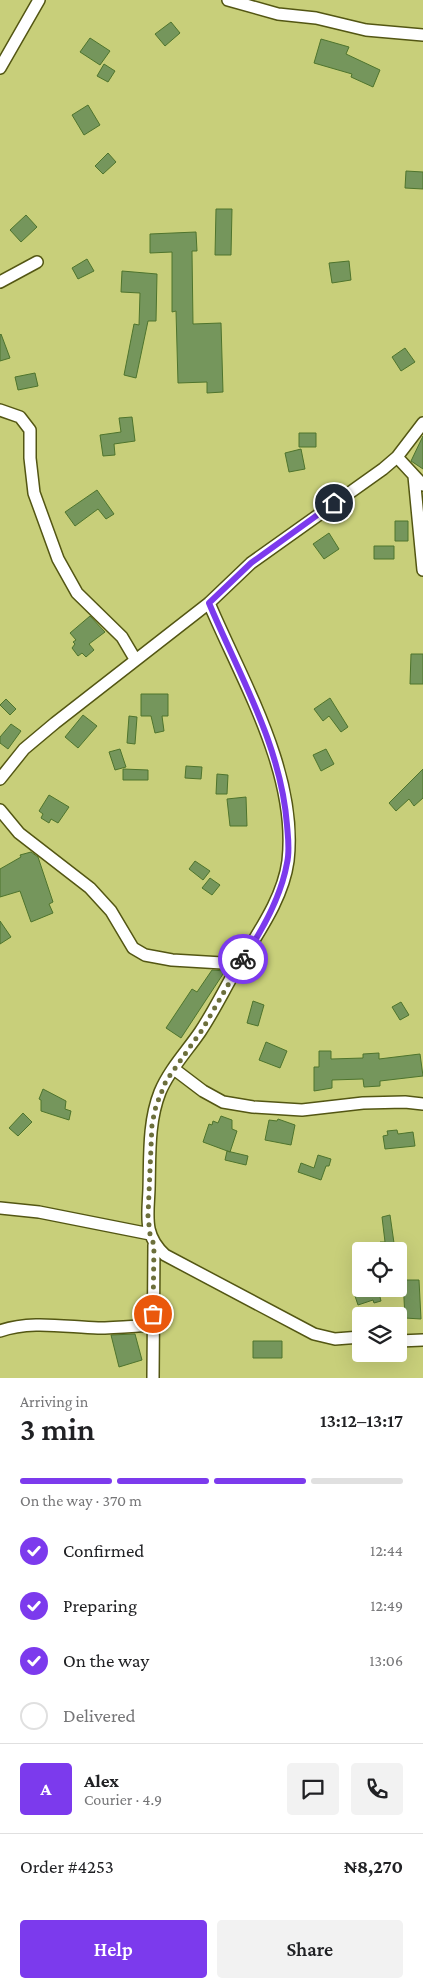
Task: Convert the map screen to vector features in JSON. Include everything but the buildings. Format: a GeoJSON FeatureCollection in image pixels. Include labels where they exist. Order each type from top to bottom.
{"type":"FeatureCollection","features":[{"type":"Feature","properties":{"kind":"street"},"geometry":{"type":"LineString","coordinates":[[0,68],[39,0]]}},
{"type":"Feature","properties":{"kind":"street"},"geometry":{"type":"LineString","coordinates":[[228,0],[278,14],[316,18],[366,30],[423,35]]}},
{"type":"Feature","properties":{"kind":"street"},"geometry":{"type":"LineString","coordinates":[[0,282],[37,262]]}},
{"type":"Feature","properties":{"kind":"street"},"geometry":{"type":"LineString","coordinates":[[0,410],[20,417],[27,423],[30,430],[30,458],[34,493],[58,559],[77,593],[122,638],[135,659]]}},
{"type":"Feature","properties":{"kind":"street"},"geometry":{"type":"LineString","coordinates":[[0,779],[24,749],[135,659],[209,603],[251,563],[383,469],[397,457],[423,422]]}},
{"type":"Feature","properties":{"kind":"street"},"geometry":{"type":"LineString","coordinates":[[397,457],[423,485]]}},
{"type":"Feature","properties":{"kind":"street"},"geometry":{"type":"LineString","coordinates":[[414,476],[423,570]]}},
{"type":"Feature","properties":{"kind":"street"},"geometry":{"type":"LineString","coordinates":[[153,1378],[152,1240],[148,1216],[152,1124],[160,1091],[202,1030],[239,964],[256,939],[283,880],[288,862],[287,818],[281,781],[265,729],[209,603]]}},
{"type":"Feature","properties":{"kind":"street"},"geometry":{"type":"LineString","coordinates":[[0,810],[19,833],[90,888],[110,911],[134,948],[145,955],[172,960],[239,964]]}},
{"type":"Feature","properties":{"kind":"street"},"geometry":{"type":"LineString","coordinates":[[174,1069],[203,1091],[223,1102],[253,1107],[302,1110],[363,1103],[405,1102],[423,1104]]}},
{"type":"Feature","properties":{"kind":"street"},"geometry":{"type":"LineString","coordinates":[[0,1208],[56,1215],[152,1240],[165,1256],[314,1334],[335,1339],[352,1338]]}},
{"type":"Feature","properties":{"kind":"street"},"geometry":{"type":"LineString","coordinates":[[0,1331],[11,1327],[34,1326],[100,1328],[153,1326]]}},
{"type":"Feature","properties":{"kind":"street"},"geometry":{"type":"LineString","coordinates":[[407,1341],[423,1340]]}},
{"type":"Feature","properties":{"kind":"way so far"},"geometry":{"type":"LineString","coordinates":[[153,1314],[154,1245],[150,1234],[148,1216],[152,1124],[156,1106],[160,1091],[202,1030],[243,959]]}},
{"type":"Feature","properties":{"kind":"route"},"geometry":{"type":"LineString","coordinates":[[243,959],[256,939],[283,880],[288,862],[287,818],[281,781],[265,729],[230,654],[209,603],[251,563],[291,532],[334,503]]}}]}
